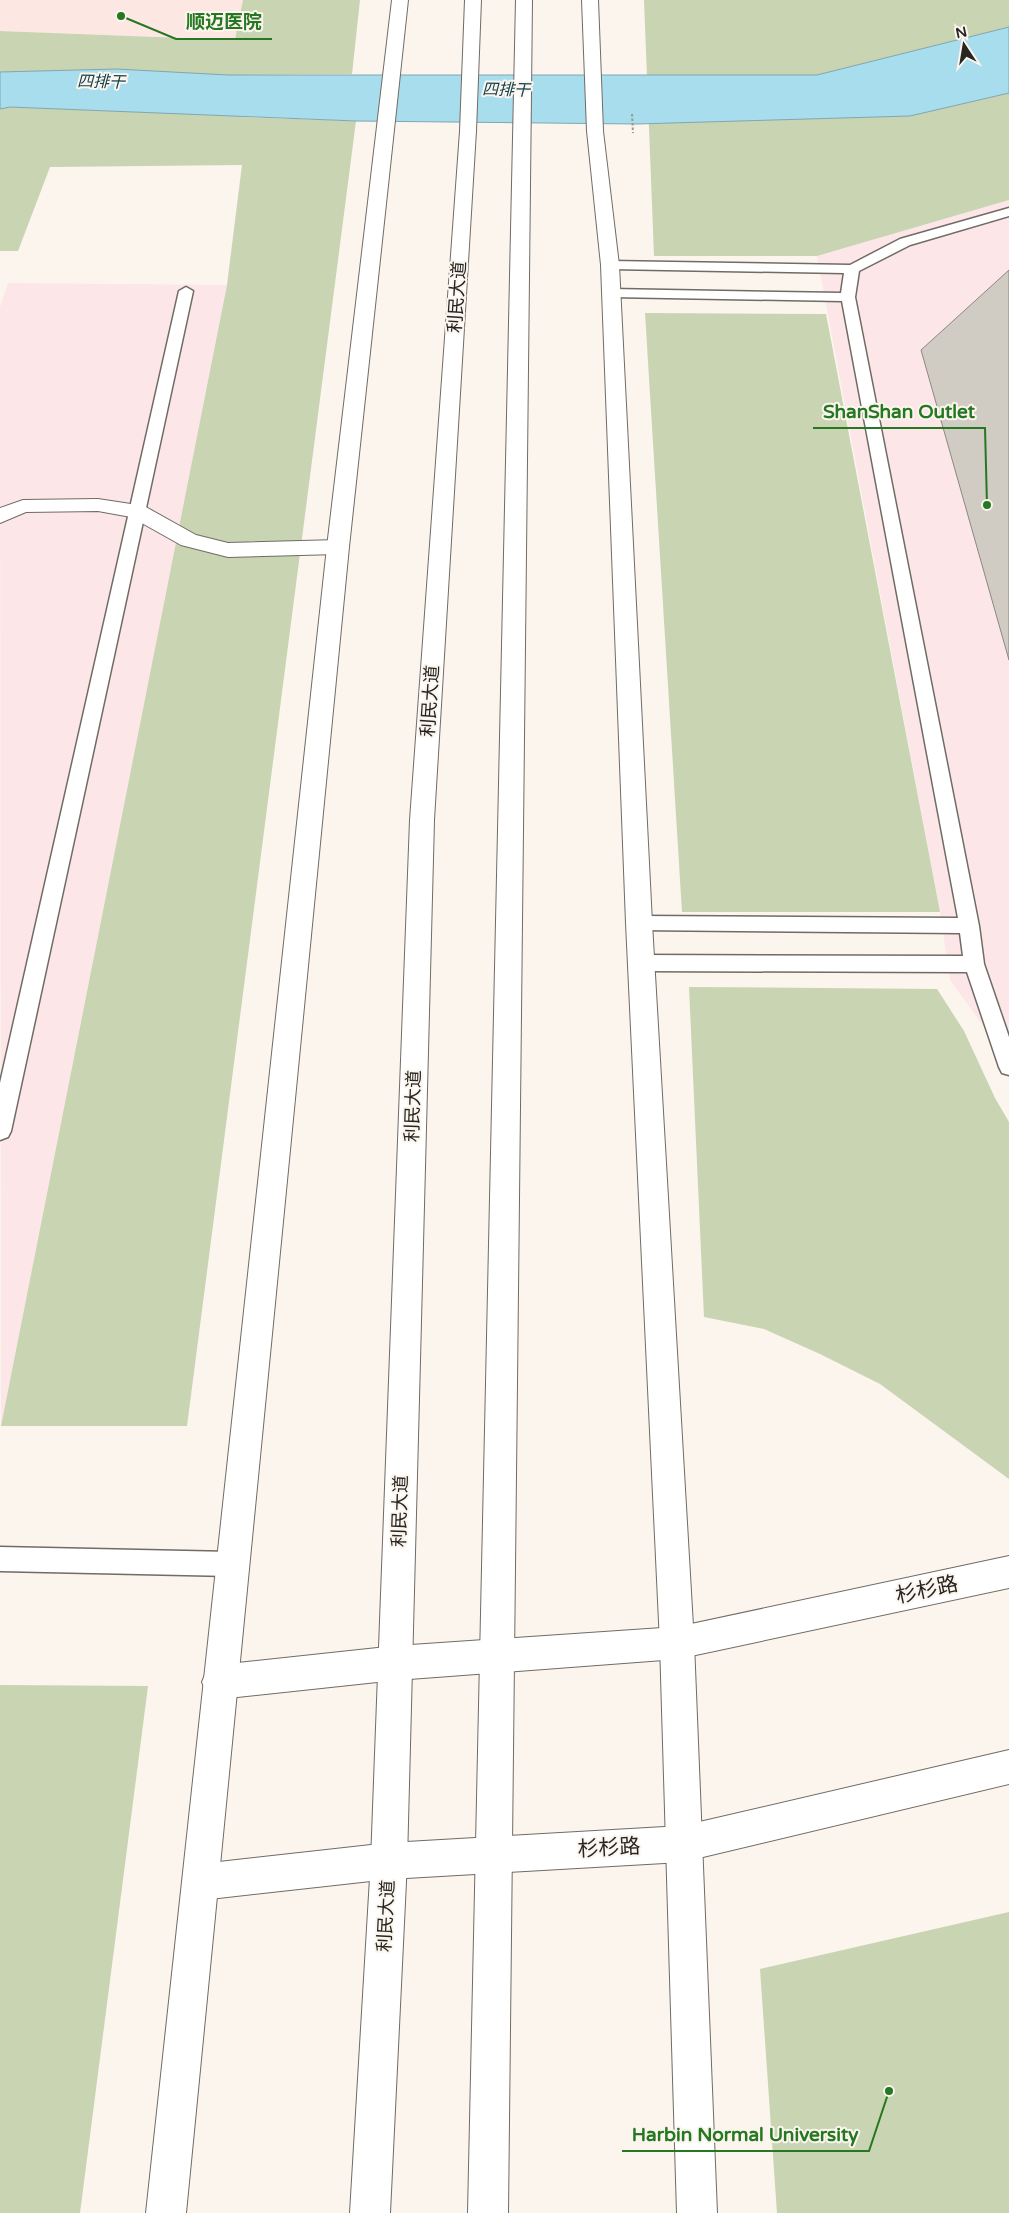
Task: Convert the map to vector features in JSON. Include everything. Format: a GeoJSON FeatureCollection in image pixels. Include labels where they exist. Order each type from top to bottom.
{"type":"FeatureCollection","features":[{"type":"Feature","properties":{"kind":"main road"},"geometry":{"type":"LineString","coordinates":[[166,2213],[338,547],[387,130],[400,0]]}},
{"type":"Feature","properties":{"kind":"main road","name":"利民大道"},"geometry":{"type":"LineString","coordinates":[[370,2213],[396,1664],[422,820],[468,131],[473,0]]}},
{"type":"Feature","properties":{"kind":"main road"},"geometry":{"type":"LineString","coordinates":[[488,2213],[524,0]]}},
{"type":"Feature","properties":{"kind":"main road"},"geometry":{"type":"LineString","coordinates":[[590,0],[595,132],[610,265],[639,923],[677,1643],[682,1844],[697,2213]]}},
{"type":"Feature","properties":{"kind":"main road"},"geometry":{"type":"LineString","coordinates":[[0,516],[23,506],[98,505],[137,511],[188,540],[228,550],[338,547]]}},
{"type":"Feature","properties":{"kind":"main road","name":"杉杉路"},"geometry":{"type":"LineString","coordinates":[[220,1682],[396,1664],[677,1643],[1009,1572]]}},
{"type":"Feature","properties":{"kind":"main road","name":"杉杉路"},"geometry":{"type":"LineString","coordinates":[[201,1882],[388,1861],[682,1844],[1009,1767]]}},
{"type":"Feature","properties":{"kind":"lane"},"geometry":{"type":"LineString","coordinates":[[610,265],[852,268],[905,242],[1009,212]]}},
{"type":"Feature","properties":{"kind":"lane"},"geometry":{"type":"LineString","coordinates":[[852,268],[848,297],[969,926],[974,964],[1009,1067]]}},
{"type":"Feature","properties":{"kind":"lane"},"geometry":{"type":"LineString","coordinates":[[0,1131],[186,291]]}},
{"type":"Feature","properties":{"kind":"lane"},"geometry":{"type":"LineString","coordinates":[[611,293],[848,297]]}},
{"type":"Feature","properties":{"kind":"lane"},"geometry":{"type":"LineString","coordinates":[[639,923],[969,926]]}},
{"type":"Feature","properties":{"kind":"lane"},"geometry":{"type":"LineString","coordinates":[[641,964],[974,964]]}},
{"type":"Feature","properties":{"kind":"lane"},"geometry":{"type":"LineString","coordinates":[[0,1559],[232,1564]]}},
{"type":"Feature","properties":{"kind":"shaded area"},"geometry":{"type":"Polygon","coordinates":[[[0,0],[244,0],[236,40],[0,31],[0,0]]]}},
{"type":"Feature","properties":{"kind":"shaded area"},"geometry":{"type":"Polygon","coordinates":[[[1009,200],[1009,1061],[950,980],[940,912],[817,256],[1009,200]]]}},
{"type":"Feature","properties":{"kind":"shaded area"},"geometry":{"type":"Polygon","coordinates":[[[8,283],[227,285],[1,1426],[0,307],[8,283]]]}},
{"type":"Feature","properties":{"kind":"green space"},"geometry":{"type":"Polygon","coordinates":[[[243,0],[360,0],[352,74],[238,75],[240,117],[356,121],[187,1426],[1,1426],[227,285],[242,165],[50,167],[18,251],[0,251],[0,31],[235,40],[243,0]]]}},
{"type":"Feature","properties":{"kind":"green space"},"geometry":{"type":"Polygon","coordinates":[[[644,0],[1009,0],[1009,200],[817,256],[654,256],[644,0]]]}},
{"type":"Feature","properties":{"kind":"green space"},"geometry":{"type":"Polygon","coordinates":[[[645,313],[826,314],[940,912],[682,912],[645,313]]]}},
{"type":"Feature","properties":{"kind":"green space"},"geometry":{"type":"Polygon","coordinates":[[[689,987],[937,989],[964,1031],[995,1098],[1009,1122],[1009,1479],[880,1384],[764,1329],[704,1317],[689,987]]]}},
{"type":"Feature","properties":{"kind":"green space"},"geometry":{"type":"Polygon","coordinates":[[[0,1685],[148,1686],[80,2213],[0,2213],[0,1685]]]}},
{"type":"Feature","properties":{"kind":"green space"},"geometry":{"type":"Polygon","coordinates":[[[1009,1912],[1009,2213],[777,2213],[760,1969],[1009,1912]]]}},
{"type":"Feature","properties":{"kind":"water","name":"四排干"},"geometry":{"type":"Polygon","coordinates":[[[1009,27],[1009,93],[910,116],[637,124],[356,121],[10,107],[0,109],[0,72],[116,69],[228,75],[817,75],[1009,27]]]}},
{"type":"Feature","properties":{"kind":"building"},"geometry":{"type":"Polygon","coordinates":[[[1009,270],[1009,660],[921,350],[1009,270]]]}},
{"type":"Feature","properties":{"kind":"place","name":"顺迈医院"},"geometry":{"type":"Point","coordinates":[121,16]}},
{"type":"Feature","properties":{"kind":"place","name":"ShanShan Outlet"},"geometry":{"type":"Point","coordinates":[987,505]}},
{"type":"Feature","properties":{"kind":"place","name":"Harbin Normal University"},"geometry":{"type":"Point","coordinates":[889,2091]}}]}
